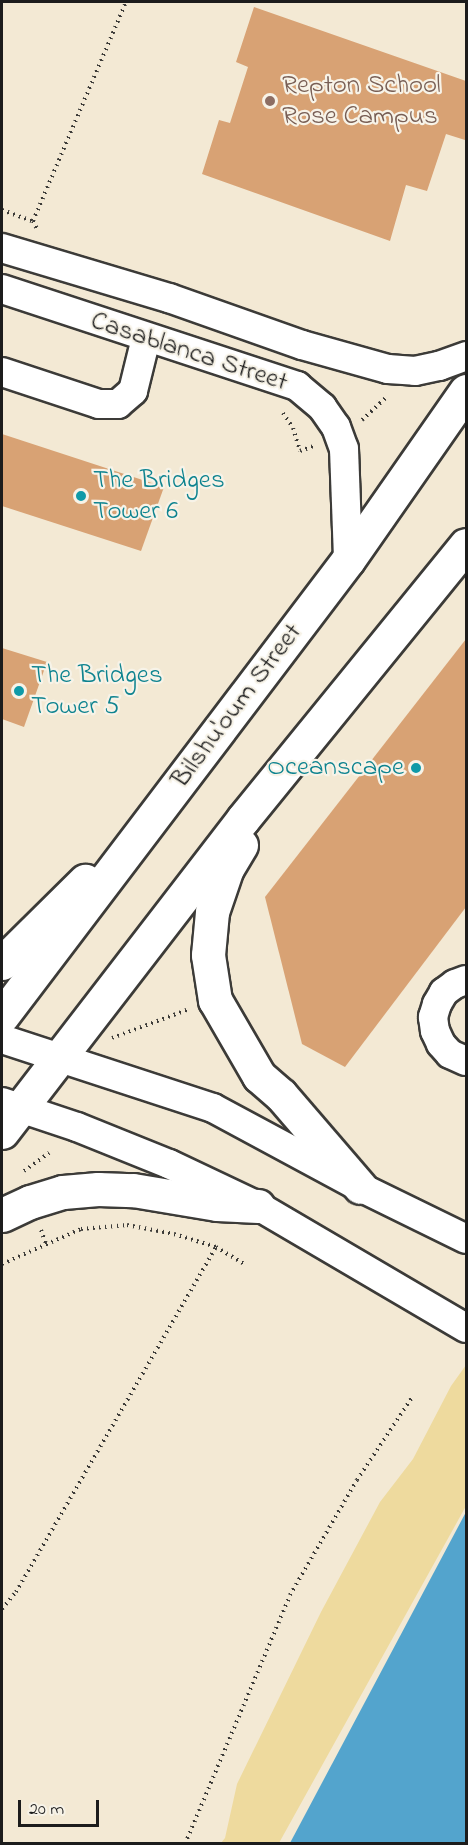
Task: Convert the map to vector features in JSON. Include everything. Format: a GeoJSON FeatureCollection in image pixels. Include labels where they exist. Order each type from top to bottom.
{"type":"FeatureCollection","features":[{"type":"Feature","properties":{"kind":"main road","name":"Bilshu'oum Street"},"geometry":{"type":"LineString","coordinates":[[2,1016],[348,560],[466,391]]}},
{"type":"Feature","properties":{"kind":"main road"},"geometry":{"type":"LineString","coordinates":[[8,1114],[60,1059],[267,790],[466,545]]}},
{"type":"Feature","properties":{"kind":"main road"},"geometry":{"type":"LineString","coordinates":[[267,790],[256,820],[227,868],[212,912],[208,955],[215,1000],[259,1076],[281,1095],[360,1187]]}},
{"type":"Feature","properties":{"kind":"main road"},"geometry":{"type":"LineString","coordinates":[[2,963],[167,799]]}},
{"type":"Feature","properties":{"kind":"main road"},"geometry":{"type":"LineString","coordinates":[[2,1215],[30,1202],[63,1192],[98,1189],[133,1190],[217,1204],[258,1206]]}},
{"type":"Feature","properties":{"kind":"street","name":"Casablanca Street"},"geometry":{"type":"LineString","coordinates":[[2,248],[169,298],[302,345],[388,369],[415,371],[439,366],[466,356]]}},
{"type":"Feature","properties":{"kind":"street","name":"Casablanca Street"},"geometry":{"type":"LineString","coordinates":[[2,289],[297,386],[322,407],[336,426],[344,449],[348,560]]}},
{"type":"Feature","properties":{"kind":"street"},"geometry":{"type":"LineString","coordinates":[[2,372],[99,404],[118,404],[133,392],[146,338]]}},
{"type":"Feature","properties":{"kind":"street"},"geometry":{"type":"LineString","coordinates":[[466,980],[444,992],[436,1004],[433,1017],[435,1031],[441,1044],[450,1054],[466,1061]]}},
{"type":"Feature","properties":{"kind":"street"},"geometry":{"type":"LineString","coordinates":[[2,1039],[60,1059],[98,1068],[213,1108],[360,1187],[466,1239]]}},
{"type":"Feature","properties":{"kind":"street"},"geometry":{"type":"LineString","coordinates":[[8,1114],[169,1164],[258,1206],[466,1328]]}},
{"type":"Feature","properties":{"kind":"path"},"geometry":{"type":"LineString","coordinates":[[33,221],[126,2]]}},
{"type":"Feature","properties":{"kind":"path"},"geometry":{"type":"LineString","coordinates":[[360,422],[392,393]]}},
{"type":"Feature","properties":{"kind":"path"},"geometry":{"type":"LineString","coordinates":[[103,1041],[189,1010]]}},
{"type":"Feature","properties":{"kind":"path"},"geometry":{"type":"LineString","coordinates":[[19,1175],[49,1153]]}},
{"type":"Feature","properties":{"kind":"path"},"geometry":{"type":"LineString","coordinates":[[2,1264],[81,1229],[127,1225],[174,1234],[216,1247],[244,1264]]}},
{"type":"Feature","properties":{"kind":"path"},"geometry":{"type":"LineString","coordinates":[[2,1610],[16,1592],[216,1247]]}},
{"type":"Feature","properties":{"kind":"path"},"geometry":{"type":"LineString","coordinates":[[185,1844],[290,1595],[357,1480],[413,1396]]}},
{"type":"Feature","properties":{"kind":"sand"},"geometry":{"type":"Polygon","coordinates":[[[466,1365],[466,1506],[279,1843],[221,1843],[225,1838],[237,1784],[321,1612],[380,1502],[413,1459],[451,1386],[466,1365]]]}},
{"type":"Feature","properties":{"kind":"water"},"geometry":{"type":"Polygon","coordinates":[[[466,1512],[466,1843],[290,1843],[466,1512]]]}},
{"type":"Feature","properties":{"kind":"building"},"geometry":{"type":"Polygon","coordinates":[[[254,7],[466,81],[465,140],[446,134],[427,191],[406,185],[390,241],[202,174],[219,120],[230,123],[248,67],[236,62],[254,7]]]}},
{"type":"Feature","properties":{"kind":"building","name":"The Bridges Tower 6"},"geometry":{"type":"Polygon","coordinates":[[[2,434],[164,487],[141,551],[2,506],[2,434]]]}},
{"type":"Feature","properties":{"kind":"building","name":"Oceanscape"},"geometry":{"type":"Polygon","coordinates":[[[466,639],[466,907],[345,1067],[302,1044],[265,897],[466,639]]]}},
{"type":"Feature","properties":{"kind":"building","name":"The Bridges Tower 5"},"geometry":{"type":"Polygon","coordinates":[[[2,648],[47,662],[24,727],[2,719],[2,648]]]}},
{"type":"Feature","properties":{"kind":"place","name":"Repton School Rose Campus"},"geometry":{"type":"Point","coordinates":[270,101]}},
{"type":"Feature","properties":{"kind":"place","name":"The Bridges Tower 6"},"geometry":{"type":"Point","coordinates":[81,496]}},
{"type":"Feature","properties":{"kind":"place","name":"The Bridges Tower 5"},"geometry":{"type":"Point","coordinates":[19,691]}},
{"type":"Feature","properties":{"kind":"place","name":"Oceanscape"},"geometry":{"type":"Point","coordinates":[416,768]}}]}
